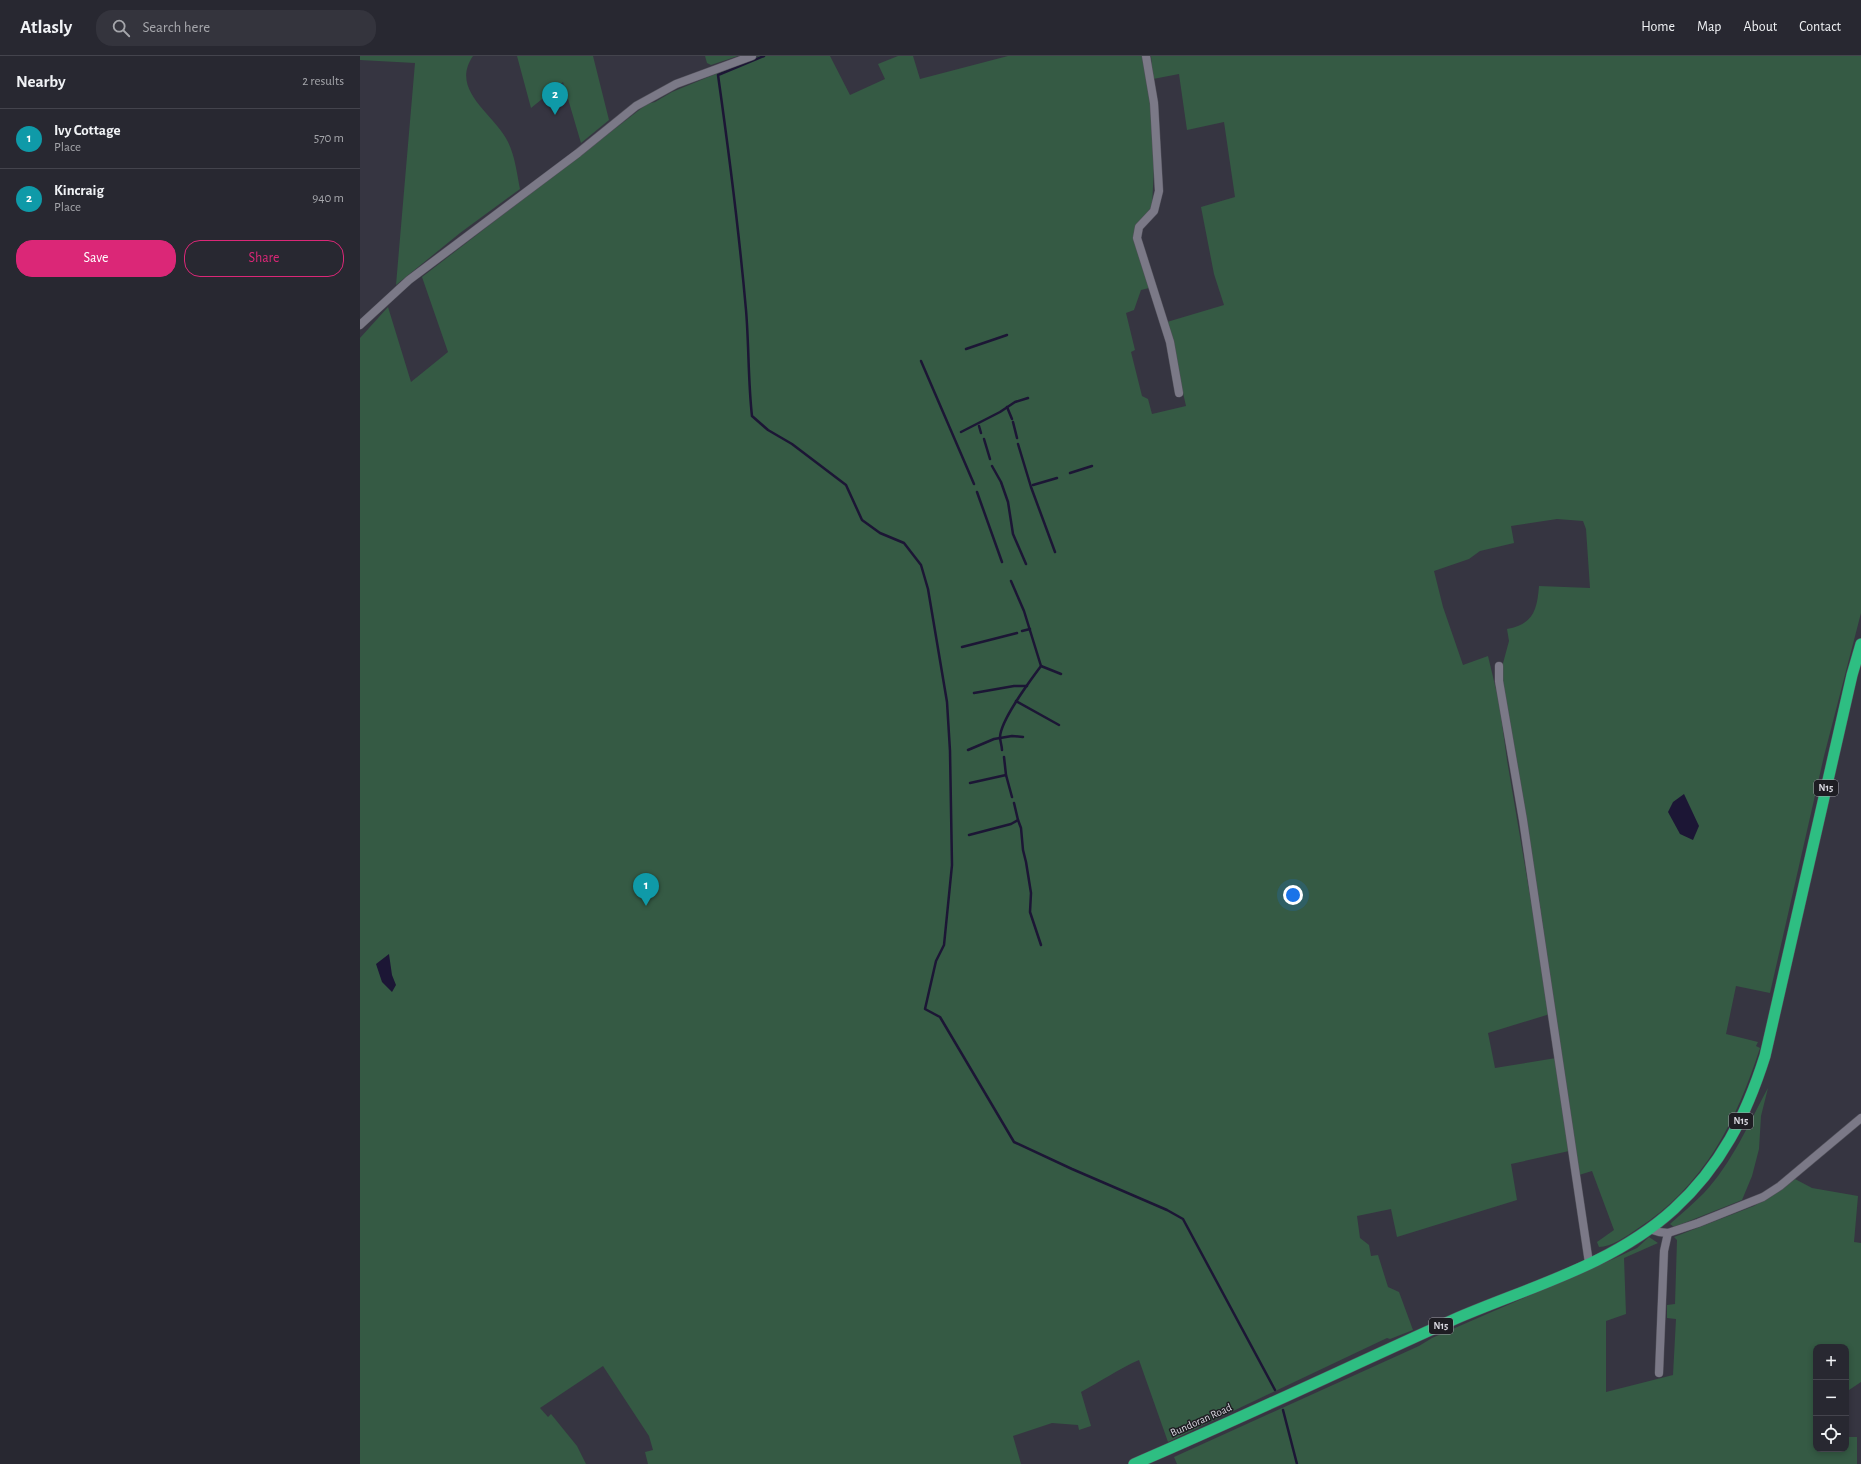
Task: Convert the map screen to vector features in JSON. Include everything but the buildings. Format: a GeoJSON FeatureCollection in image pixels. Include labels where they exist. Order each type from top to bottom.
{"type":"FeatureCollection","features":[{"type":"Feature","properties":{"kind":"highway","name":"N15"},"geometry":{"type":"LineString","coordinates":[[1589,1263],[1631,1241],[1674,1209],[1697,1186],[1718,1159],[1737,1129],[1755,1088],[1774,1016],[1852,675],[1861,644]]}},
{"type":"Feature","properties":{"kind":"highway","name":"Bundoran Road"},"geometry":{"type":"LineString","coordinates":[[1134,1464],[1458,1318],[1589,1263]]}},
{"type":"Feature","properties":{"kind":"street"},"geometry":{"type":"LineString","coordinates":[[360,325],[409,280],[578,153],[636,106],[676,84],[752,56]]}},
{"type":"Feature","properties":{"kind":"street"},"geometry":{"type":"LineString","coordinates":[[1146,56],[1154,103],[1158,191],[1154,211],[1139,228],[1137,238],[1170,342],[1179,394]]}},
{"type":"Feature","properties":{"kind":"street"},"geometry":{"type":"LineString","coordinates":[[1498,666],[1499,681],[1523,820],[1566,1102],[1589,1263]]}},
{"type":"Feature","properties":{"kind":"street"},"geometry":{"type":"LineString","coordinates":[[1649,1229],[1668,1233],[1698,1223],[1763,1197],[1780,1186],[1861,1118]]}},
{"type":"Feature","properties":{"kind":"street"},"geometry":{"type":"LineString","coordinates":[[1659,1373],[1664,1251],[1668,1233]]}},
{"type":"Feature","properties":{"kind":"green space"},"geometry":{"type":"Polygon","coordinates":[[[360,56],[473,56],[467,69],[467,80],[470,91],[508,142],[514,159],[520,189],[460,233],[396,285],[415,63],[360,60],[360,56]]]}},
{"type":"Feature","properties":{"kind":"green space"},"geometry":{"type":"Polygon","coordinates":[[[517,56],[593,56],[609,120],[581,143],[563,82],[531,108],[517,56]]]}},
{"type":"Feature","properties":{"kind":"green space"},"geometry":{"type":"Polygon","coordinates":[[[705,56],[738,56],[711,65],[707,63],[705,56]]]}},
{"type":"Feature","properties":{"kind":"green space"},"geometry":{"type":"Polygon","coordinates":[[[759,56],[830,56],[850,95],[885,79],[878,64],[898,56],[913,56],[920,79],[1008,56],[1142,56],[1151,106],[1154,168],[1152,206],[1134,231],[1149,288],[1141,290],[1134,310],[1126,313],[1135,350],[1131,352],[1142,396],[1148,399],[1152,414],[1186,406],[1167,322],[1224,305],[1214,274],[1201,207],[1235,197],[1224,122],[1187,130],[1179,74],[1153,79],[1151,56],[1861,56],[1861,613],[1824,756],[1770,993],[1736,986],[1726,1034],[1758,1042],[1756,1046],[1760,1048],[1751,1075],[1728,1126],[1715,1150],[1681,1193],[1661,1212],[1619,1241],[1604,1247],[1599,1247],[1597,1242],[1614,1230],[1592,1171],[1579,1175],[1539,899],[1502,684],[1502,667],[1509,641],[1507,629],[1523,624],[1532,615],[1537,603],[1539,586],[1590,588],[1586,529],[1583,521],[1557,519],[1511,526],[1514,543],[1480,551],[1469,559],[1434,571],[1443,607],[1463,665],[1488,656],[1499,702],[1507,760],[1550,1014],[1488,1033],[1495,1068],[1556,1058],[1569,1151],[1511,1164],[1517,1200],[1397,1237],[1391,1209],[1357,1216],[1360,1238],[1369,1245],[1371,1256],[1378,1255],[1388,1287],[1399,1292],[1413,1330],[1390,1339],[1387,1338],[1168,1442],[1139,1360],[1081,1392],[1091,1426],[1079,1430],[1078,1425],[1052,1423],[1013,1436],[1021,1464],[648,1464],[645,1452],[653,1450],[649,1436],[603,1366],[540,1408],[548,1417],[551,1414],[577,1446],[586,1464],[360,1464],[360,338],[388,307],[411,382],[448,352],[422,277],[647,104],[655,102],[672,92],[759,56]]]}},
{"type":"Feature","properties":{"kind":"green space"},"geometry":{"type":"Polygon","coordinates":[[[1768,1088],[1761,1116],[1759,1149],[1752,1176],[1742,1200],[1674,1227],[1670,1224],[1704,1193],[1732,1156],[1768,1088]]]}},
{"type":"Feature","properties":{"kind":"green space"},"geometry":{"type":"Polygon","coordinates":[[[1795,1179],[1812,1188],[1858,1196],[1854,1242],[1861,1243],[1861,1382],[1849,1390],[1849,1344],[1813,1344],[1813,1452],[1849,1452],[1849,1437],[1857,1437],[1857,1464],[1177,1464],[1174,1457],[1419,1346],[1432,1338],[1637,1248],[1649,1237],[1658,1243],[1624,1258],[1626,1314],[1606,1321],[1606,1392],[1673,1375],[1676,1319],[1667,1318],[1667,1305],[1675,1304],[1677,1240],[1674,1237],[1754,1206],[1795,1179]]]}},
{"type":"Feature","properties":{"kind":"shaded area"},"geometry":{"type":"Polygon","coordinates":[[[1684,794],[1699,826],[1693,840],[1680,834],[1668,812],[1673,802],[1684,794]]]}},
{"type":"Feature","properties":{"kind":"shaded area"},"geometry":{"type":"Polygon","coordinates":[[[389,954],[392,975],[396,985],[392,992],[382,982],[376,964],[389,954]]]}},
{"type":"Feature","properties":{"kind":"waterway"},"geometry":{"type":"LineString","coordinates":[[764,56],[718,75],[734,192],[743,280],[752,416],[768,430],[792,444],[846,485],[862,520],[880,533],[904,543],[921,565],[928,589],[947,702],[950,751],[952,865],[944,945],[936,961],[925,1009],[940,1017],[1014,1142],[1167,1210],[1183,1219],[1275,1390]]}},
{"type":"Feature","properties":{"kind":"waterway"},"geometry":{"type":"LineString","coordinates":[[966,349],[1007,335]]}},
{"type":"Feature","properties":{"kind":"waterway"},"geometry":{"type":"LineString","coordinates":[[921,361],[974,484]]}},
{"type":"Feature","properties":{"kind":"waterway"},"geometry":{"type":"LineString","coordinates":[[961,432],[1000,412],[1015,402],[1028,398]]}},
{"type":"Feature","properties":{"kind":"waterway"},"geometry":{"type":"LineString","coordinates":[[1007,407],[1012,419]]}},
{"type":"Feature","properties":{"kind":"waterway"},"geometry":{"type":"LineString","coordinates":[[1013,422],[1017,438]]}},
{"type":"Feature","properties":{"kind":"waterway"},"geometry":{"type":"LineString","coordinates":[[979,426],[981,433]]}},
{"type":"Feature","properties":{"kind":"waterway"},"geometry":{"type":"LineString","coordinates":[[984,439],[990,459]]}},
{"type":"Feature","properties":{"kind":"waterway"},"geometry":{"type":"LineString","coordinates":[[1018,444],[1031,487],[1055,552]]}},
{"type":"Feature","properties":{"kind":"waterway"},"geometry":{"type":"LineString","coordinates":[[992,466],[1001,482],[1008,502],[1013,534],[1026,564]]}},
{"type":"Feature","properties":{"kind":"waterway"},"geometry":{"type":"LineString","coordinates":[[1070,473],[1092,466]]}},
{"type":"Feature","properties":{"kind":"waterway"},"geometry":{"type":"LineString","coordinates":[[1033,485],[1057,478]]}},
{"type":"Feature","properties":{"kind":"waterway"},"geometry":{"type":"LineString","coordinates":[[977,492],[1002,562]]}},
{"type":"Feature","properties":{"kind":"waterway"},"geometry":{"type":"LineString","coordinates":[[1011,581],[1024,611],[1041,666],[1061,674]]}},
{"type":"Feature","properties":{"kind":"waterway"},"geometry":{"type":"LineString","coordinates":[[1022,631],[1030,629]]}},
{"type":"Feature","properties":{"kind":"waterway"},"geometry":{"type":"LineString","coordinates":[[962,647],[1017,633]]}},
{"type":"Feature","properties":{"kind":"waterway"},"geometry":{"type":"LineString","coordinates":[[1002,750],[1000,737],[1005,720],[1041,666]]}},
{"type":"Feature","properties":{"kind":"waterway"},"geometry":{"type":"LineString","coordinates":[[974,693],[1014,686],[1027,686]]}},
{"type":"Feature","properties":{"kind":"waterway"},"geometry":{"type":"LineString","coordinates":[[1016,701],[1059,725]]}},
{"type":"Feature","properties":{"kind":"waterway"},"geometry":{"type":"LineString","coordinates":[[968,750],[994,739],[1012,736],[1023,737]]}},
{"type":"Feature","properties":{"kind":"waterway"},"geometry":{"type":"LineString","coordinates":[[1004,757],[1006,775],[1012,797]]}},
{"type":"Feature","properties":{"kind":"waterway"},"geometry":{"type":"LineString","coordinates":[[970,783],[1006,775]]}},
{"type":"Feature","properties":{"kind":"waterway"},"geometry":{"type":"LineString","coordinates":[[969,835],[1011,824],[1018,820],[1014,803]]}},
{"type":"Feature","properties":{"kind":"waterway"},"geometry":{"type":"LineString","coordinates":[[1018,820],[1021,828],[1023,850],[1031,893],[1030,912],[1041,945]]}},
{"type":"Feature","properties":{"kind":"waterway"},"geometry":{"type":"LineString","coordinates":[[1283,1410],[1297,1464]]}},
{"type":"Feature","properties":{"kind":"place","name":"Kincraig"},"geometry":{"type":"Point","coordinates":[555,115]}},
{"type":"Feature","properties":{"kind":"place","name":"Ivy Cottage"},"geometry":{"type":"Point","coordinates":[646,906]}}]}
